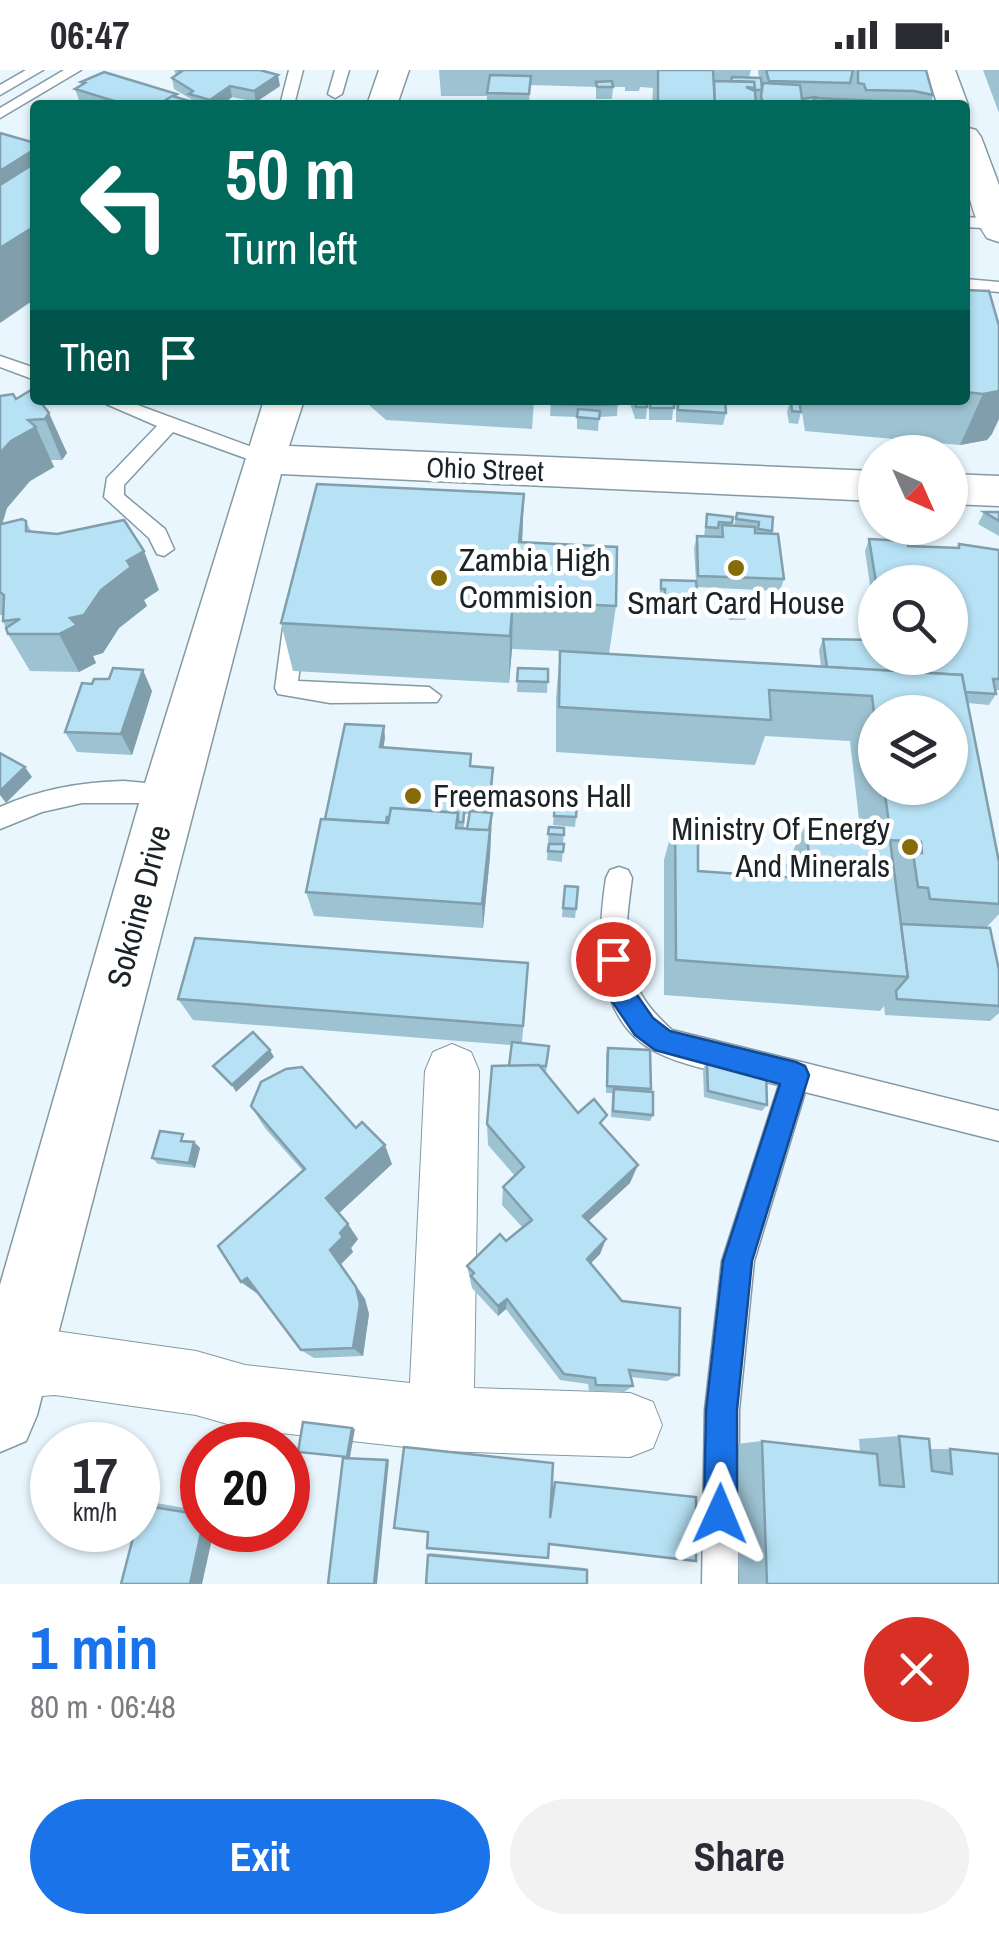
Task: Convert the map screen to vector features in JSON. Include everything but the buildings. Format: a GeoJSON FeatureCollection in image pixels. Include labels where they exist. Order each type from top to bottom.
{"type":"FeatureCollection","features":[{"type":"Feature","properties":{"kind":"street"},"geometry":{"type":"LineString","coordinates":[[384,100],[394,70]]}},
{"type":"Feature","properties":{"kind":"street"},"geometry":{"type":"LineString","coordinates":[[940,70],[951,100]]}},
{"type":"Feature","properties":{"kind":"street"},"geometry":{"type":"LineString","coordinates":[[970,155],[990,225]]}},
{"type":"Feature","properties":{"kind":"street","name":"Sokoine Drive"},"geometry":{"type":"LineString","coordinates":[[8,1390],[169,793],[282,405]]}},
{"type":"Feature","properties":{"kind":"street","name":"Ohio Street"},"geometry":{"type":"LineString","coordinates":[[264,459],[326,471],[858,486]]}},
{"type":"Feature","properties":{"kind":"street"},"geometry":{"type":"LineString","coordinates":[[968,490],[999,491]]}},
{"type":"Feature","properties":{"kind":"street"},"geometry":{"type":"LineString","coordinates":[[442,1419],[452,1071]]}},
{"type":"Feature","properties":{"kind":"street"},"geometry":{"type":"LineString","coordinates":[[8,1390],[55,1363],[196,1383],[245,1397],[442,1419],[630,1425]]}},
{"type":"Feature","properties":{"kind":"lane"},"geometry":{"type":"LineString","coordinates":[[0,90],[36,70]]}},
{"type":"Feature","properties":{"kind":"lane"},"geometry":{"type":"LineString","coordinates":[[0,101],[54,70]]}},
{"type":"Feature","properties":{"kind":"lane"},"geometry":{"type":"LineString","coordinates":[[0,114],[74,70]]}},
{"type":"Feature","properties":{"kind":"lane"},"geometry":{"type":"LineString","coordinates":[[288,100],[296,70]]}},
{"type":"Feature","properties":{"kind":"lane"},"geometry":{"type":"LineString","coordinates":[[335,94],[342,70]]}},
{"type":"Feature","properties":{"kind":"lane"},"geometry":{"type":"LineString","coordinates":[[970,284],[999,287]]}},
{"type":"Feature","properties":{"kind":"lane"},"geometry":{"type":"LineString","coordinates":[[0,361],[30,372]]}},
{"type":"Feature","properties":{"kind":"lane","name":"Ohio Street"},"geometry":{"type":"LineString","coordinates":[[119,405],[264,459]]}},
{"type":"Feature","properties":{"kind":"lane"},"geometry":{"type":"LineString","coordinates":[[164,549],[158,534],[114,496],[114,484],[170,424]]}},
{"type":"Feature","properties":{"kind":"lane"},"geometry":{"type":"LineString","coordinates":[[297,603],[286,688],[330,694],[429,696]]}},
{"type":"Feature","properties":{"kind":"lane"},"geometry":{"type":"LineString","coordinates":[[0,820],[56,795],[112,788],[169,793]]}},
{"type":"Feature","properties":{"kind":"lane"},"geometry":{"type":"LineString","coordinates":[[619,878],[611,926],[618,989],[644,1026],[664,1042],[999,1126]]}},
{"type":"Feature","properties":{"kind":"lane"},"geometry":{"type":"LineString","coordinates":[[720,1584],[722,1410],[738,1261],[796,1075]]}},
{"type":"Feature","properties":{"kind":"place","name":"Smart Card House"},"geometry":{"type":"Point","coordinates":[736,568]}},
{"type":"Feature","properties":{"kind":"place","name":"Zambia High Commision"},"geometry":{"type":"Point","coordinates":[439,578]}},
{"type":"Feature","properties":{"kind":"place","name":"Freemasons Hall"},"geometry":{"type":"Point","coordinates":[413,796]}},
{"type":"Feature","properties":{"kind":"place","name":"Ministry Of Energy And Minerals"},"geometry":{"type":"Point","coordinates":[910,847]}},
{"type":"Feature","properties":{"kind":"route"},"geometry":{"type":"LineString","coordinates":[[613,959],[618,989],[644,1026],[664,1042],[796,1075],[738,1261],[722,1410],[720,1514]]}}]}
